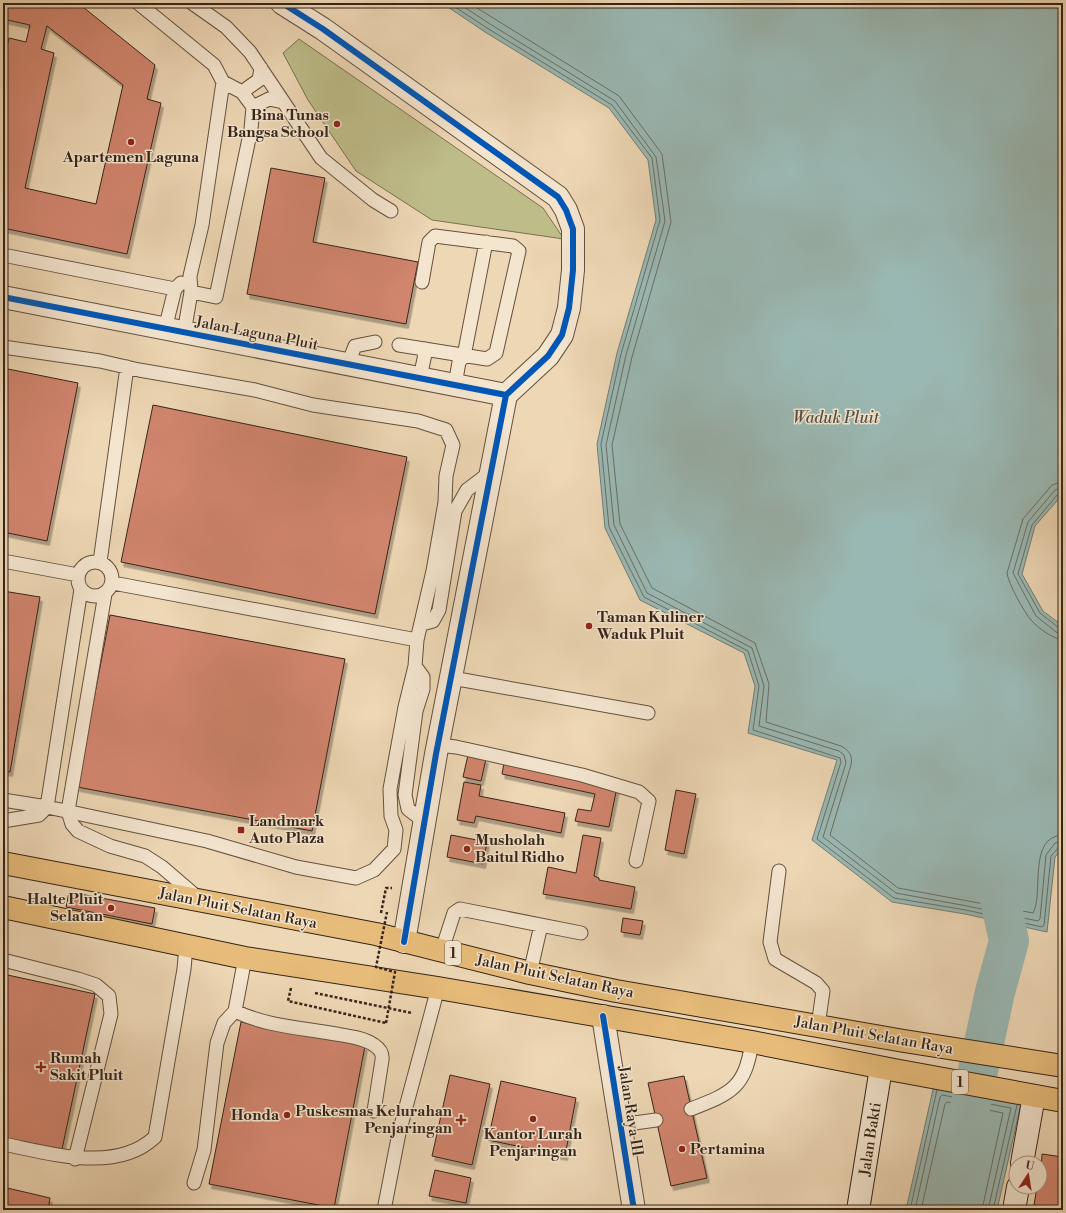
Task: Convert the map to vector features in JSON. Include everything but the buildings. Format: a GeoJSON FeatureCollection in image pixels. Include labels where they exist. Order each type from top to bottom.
{"type":"FeatureCollection","features":[{"type":"Feature","properties":{"kind":"highway","name":"Jalan Pluit Selatan Raya"},"geometry":{"type":"LineString","coordinates":[[3,863],[376,934],[530,973],[616,991],[904,1041],[1063,1066]]}},
{"type":"Feature","properties":{"kind":"highway","name":"Jalan Pluit Selatan Raya"},"geometry":{"type":"LineString","coordinates":[[3,907],[245,958],[438,988],[603,1016],[1063,1100]]}},
{"type":"Feature","properties":{"kind":"street"},"geometry":{"type":"LineString","coordinates":[[282,3],[323,29],[558,197],[566,210],[573,229],[573,270],[569,308],[562,335],[548,356],[506,395],[438,745],[404,942]]}},
{"type":"Feature","properties":{"kind":"street","name":"Jalan Laguna Pluit"},"geometry":{"type":"LineString","coordinates":[[3,297],[506,395]]}},
{"type":"Feature","properties":{"kind":"street","name":"Jalan Raya III"},"geometry":{"type":"LineString","coordinates":[[603,1016],[634,1210]]}},
{"type":"Feature","properties":{"kind":"street","name":"Jalan Bakti"},"geometry":{"type":"LineString","coordinates":[[858,1210],[887,1069]]}},
{"type":"Feature","properties":{"kind":"street"},"geometry":{"type":"LineString","coordinates":[[1023,1155],[1030,1095]]}},
{"type":"Feature","properties":{"kind":"street"},"geometry":{"type":"LineString","coordinates":[[1014,1210],[1017,1195]]}},
{"type":"Feature","properties":{"kind":"lane"},"geometry":{"type":"LineString","coordinates":[[138,3],[209,61],[223,82],[242,92],[253,107],[237,202],[216,297],[191,292]]}},
{"type":"Feature","properties":{"kind":"lane"},"geometry":{"type":"LineString","coordinates":[[192,3],[226,28],[250,52],[320,158],[373,200],[391,211]]}},
{"type":"Feature","properties":{"kind":"lane"},"geometry":{"type":"LineString","coordinates":[[242,92],[259,80],[261,68]]}},
{"type":"Feature","properties":{"kind":"lane"},"geometry":{"type":"LineString","coordinates":[[175,331],[191,292],[190,276],[202,225],[223,82]]}},
{"type":"Feature","properties":{"kind":"lane"},"geometry":{"type":"LineString","coordinates":[[253,107],[269,99],[283,102]]}},
{"type":"Feature","properties":{"kind":"lane"},"geometry":{"type":"LineString","coordinates":[[399,345],[487,359],[496,353],[519,251],[513,246],[435,236],[429,242],[422,282]]}},
{"type":"Feature","properties":{"kind":"lane"},"geometry":{"type":"LineString","coordinates":[[455,385],[459,362],[464,356],[486,242]]}},
{"type":"Feature","properties":{"kind":"lane"},"geometry":{"type":"LineString","coordinates":[[3,255],[175,289]]}},
{"type":"Feature","properties":{"kind":"lane"},"geometry":{"type":"LineString","coordinates":[[175,331],[175,289],[190,276]]}},
{"type":"Feature","properties":{"kind":"lane"},"geometry":{"type":"LineString","coordinates":[[348,364],[355,346],[375,342]]}},
{"type":"Feature","properties":{"kind":"lane"},"geometry":{"type":"LineString","coordinates":[[3,347],[100,361],[247,389],[313,405],[418,421],[446,430],[453,445],[446,476],[445,502],[422,624],[417,640],[415,666],[405,708],[390,789],[391,816],[396,830],[394,849],[374,870],[356,878],[296,867],[207,841],[68,811],[3,800]]}},
{"type":"Feature","properties":{"kind":"lane"},"geometry":{"type":"LineString","coordinates":[[420,378],[426,349]]}},
{"type":"Feature","properties":{"kind":"lane"},"geometry":{"type":"LineString","coordinates":[[100,562],[127,367]]}},
{"type":"Feature","properties":{"kind":"lane"},"geometry":{"type":"LineString","coordinates":[[422,624],[433,621],[439,610],[455,511],[467,490],[492,471]]}},
{"type":"Feature","properties":{"kind":"lane"},"geometry":{"type":"LineString","coordinates":[[3,561],[78,576]]}},
{"type":"Feature","properties":{"kind":"lane"},"geometry":{"type":"LineString","coordinates":[[3,821],[39,816],[47,807],[81,589],[78,576],[82,567],[90,562],[100,562],[111,570],[113,583],[105,594],[68,811],[72,824],[78,831],[110,846],[145,856],[162,867],[202,902]]}},
{"type":"Feature","properties":{"kind":"lane"},"geometry":{"type":"LineString","coordinates":[[113,583],[417,640]]}},
{"type":"Feature","properties":{"kind":"lane"},"geometry":{"type":"LineString","coordinates":[[81,589],[88,595],[96,597],[105,594]]}},
{"type":"Feature","properties":{"kind":"lane"},"geometry":{"type":"LineString","coordinates":[[415,666],[423,677],[423,689],[416,711],[405,795],[408,809],[425,822]]}},
{"type":"Feature","properties":{"kind":"lane"},"geometry":{"type":"LineString","coordinates":[[452,678],[648,713]]}},
{"type":"Feature","properties":{"kind":"lane"},"geometry":{"type":"LineString","coordinates":[[438,745],[456,747],[582,775],[639,792],[649,801],[636,861]]}},
{"type":"Feature","properties":{"kind":"lane"},"geometry":{"type":"LineString","coordinates":[[779,871],[770,942],[775,959],[816,983],[823,992],[818,1026]]}},
{"type":"Feature","properties":{"kind":"lane"},"geometry":{"type":"LineString","coordinates":[[442,950],[454,913],[460,910],[581,933]]}},
{"type":"Feature","properties":{"kind":"lane"},"geometry":{"type":"LineString","coordinates":[[530,973],[542,925]]}},
{"type":"Feature","properties":{"kind":"lane"},"geometry":{"type":"LineString","coordinates":[[3,1144],[75,1159],[127,1155],[145,1146],[155,1137],[184,969],[186,946]]}},
{"type":"Feature","properties":{"kind":"lane"},"geometry":{"type":"LineString","coordinates":[[194,1183],[204,1150],[217,1043],[224,1023],[235,1011],[245,958]]}},
{"type":"Feature","properties":{"kind":"lane"},"geometry":{"type":"LineString","coordinates":[[3,960],[78,978],[96,985],[109,996],[111,1014],[75,1159]]}},
{"type":"Feature","properties":{"kind":"lane"},"geometry":{"type":"LineString","coordinates":[[384,1210],[398,1133],[438,988]]}},
{"type":"Feature","properties":{"kind":"lane"},"geometry":{"type":"LineString","coordinates":[[235,1011],[253,1019],[347,1036],[376,1046],[382,1054],[374,1111]]}},
{"type":"Feature","properties":{"kind":"lane"},"geometry":{"type":"LineString","coordinates":[[691,1109],[720,1098],[735,1088],[749,1062],[752,1042]]}},
{"type":"Feature","properties":{"kind":"lane"},"geometry":{"type":"LineString","coordinates":[[620,1126],[656,1120]]}},
{"type":"Feature","properties":{"kind":"path"},"geometry":{"type":"LineString","coordinates":[[380,916],[386,888],[392,888],[390,896]]}},
{"type":"Feature","properties":{"kind":"path"},"geometry":{"type":"LineString","coordinates":[[298,990],[290,988],[288,1001],[386,1023],[395,972],[376,967],[389,904]]}},
{"type":"Feature","properties":{"kind":"path"},"geometry":{"type":"LineString","coordinates":[[313,993],[413,1014],[415,1006]]}},
{"type":"Feature","properties":{"kind":"shaded area"},"geometry":{"type":"Polygon","coordinates":[[[299,39],[543,208],[564,239],[432,220],[356,171],[308,100],[283,53],[299,39]]]}},
{"type":"Feature","properties":{"kind":"water","name":"Waduk Pluit"},"geometry":{"type":"Polygon","coordinates":[[[442,3],[1063,3],[1063,494],[1035,526],[1022,574],[1043,611],[1063,626],[1063,848],[1055,857],[1047,932],[965,914],[892,902],[812,840],[837,760],[748,733],[755,686],[744,653],[640,600],[605,528],[597,444],[617,353],[656,220],[648,160],[609,108],[485,32],[442,3]]]}},
{"type":"Feature","properties":{"kind":"water"},"geometry":{"type":"Polygon","coordinates":[[[934,1085],[1022,1099],[1009,1155],[1008,1155],[1008,1161],[997,1210],[906,1210],[934,1085]]]}},
{"type":"Feature","properties":{"kind":"waterway"},"geometry":{"type":"LineString","coordinates":[[948,1210],[995,992],[1009,941],[994,870]]}},
{"type":"Feature","properties":{"kind":"cycle path"},"geometry":{"type":"LineString","coordinates":[[282,3],[323,29],[558,197],[566,210],[573,229],[573,270],[569,308],[562,335],[548,356],[506,395],[436,754],[404,942]]}},
{"type":"Feature","properties":{"kind":"cycle path"},"geometry":{"type":"LineString","coordinates":[[3,297],[506,395]]}},
{"type":"Feature","properties":{"kind":"cycle path"},"geometry":{"type":"LineString","coordinates":[[603,1016],[634,1210]]}},
{"type":"Feature","properties":{"kind":"place","name":"Bina Tunas Bangsa School"},"geometry":{"type":"Point","coordinates":[337,124]}},
{"type":"Feature","properties":{"kind":"place","name":"Apartemen Laguna"},"geometry":{"type":"Point","coordinates":[131,142]}},
{"type":"Feature","properties":{"kind":"place","name":"Taman Kuliner Waduk Pluit"},"geometry":{"type":"Point","coordinates":[589,626]}},
{"type":"Feature","properties":{"kind":"place","name":"Landmark Auto Plaza"},"geometry":{"type":"Point","coordinates":[241,830]}},
{"type":"Feature","properties":{"kind":"place","name":"Musholah Baitul Ridho"},"geometry":{"type":"Point","coordinates":[467,849]}},
{"type":"Feature","properties":{"kind":"place","name":"Halte Pluit Selatan"},"geometry":{"type":"Point","coordinates":[111,908]}},
{"type":"Feature","properties":{"kind":"place","name":"Rumah Sakit Pluit"},"geometry":{"type":"Point","coordinates":[41,1067]}},
{"type":"Feature","properties":{"kind":"place","name":"Honda"},"geometry":{"type":"Point","coordinates":[287,1115]}},
{"type":"Feature","properties":{"kind":"place","name":"Kantor Lurah Penjaringan"},"geometry":{"type":"Point","coordinates":[533,1119]}},
{"type":"Feature","properties":{"kind":"place","name":"Puskesmas Kelurahan Penjaringan"},"geometry":{"type":"Point","coordinates":[461,1120]}},
{"type":"Feature","properties":{"kind":"place","name":"Pertamina"},"geometry":{"type":"Point","coordinates":[682,1149]}}]}
